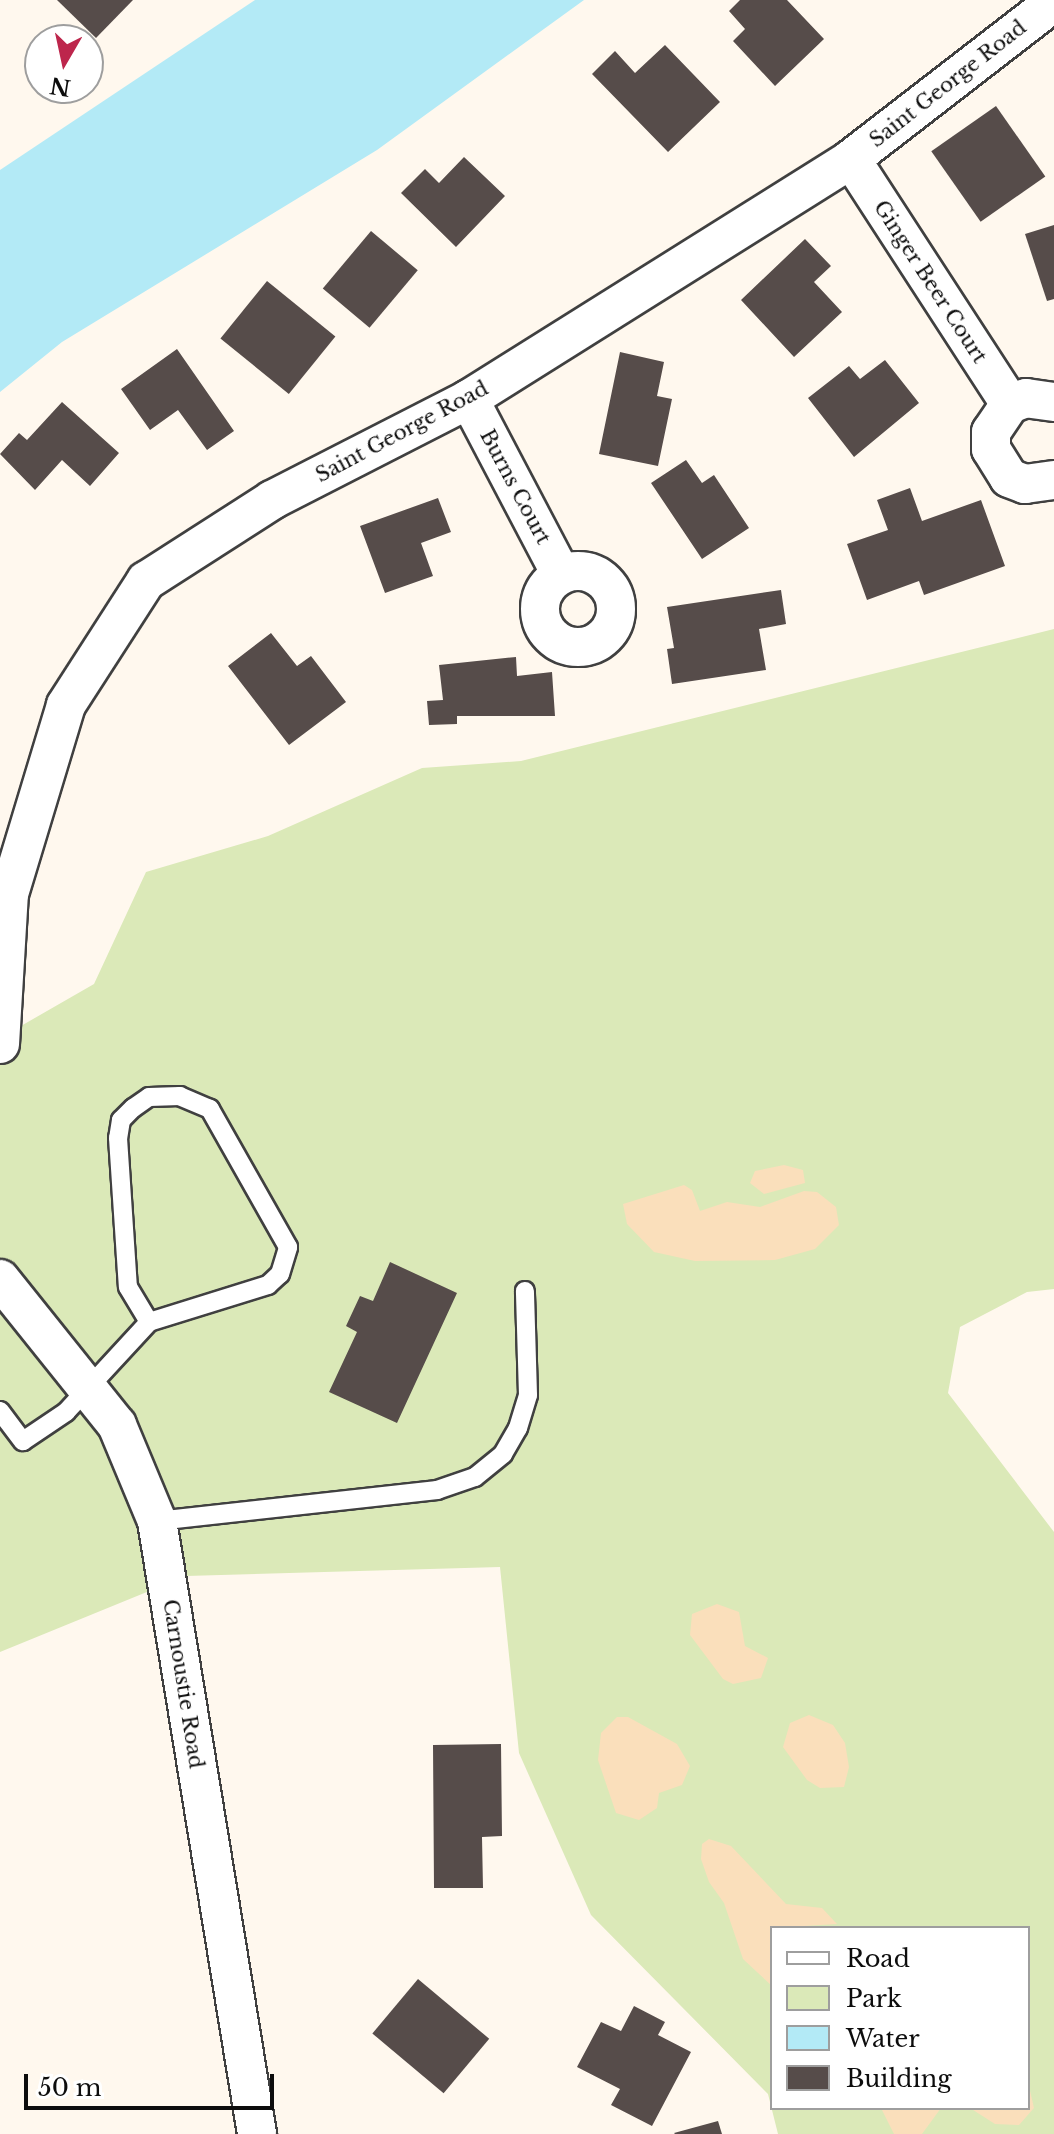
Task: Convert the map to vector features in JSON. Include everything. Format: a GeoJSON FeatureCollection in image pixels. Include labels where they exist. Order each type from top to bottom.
{"type":"FeatureCollection","features":[{"type":"Feature","properties":{"kind":"street","name":"Saint George Road"},"geometry":{"type":"LineString","coordinates":[[0,1044],[9,894],[66,705],[146,581],[272,500],[469,399],[851,159],[1054,2]]}},
{"type":"Feature","properties":{"kind":"street","name":"Ginger Beer Court"},"geometry":{"type":"LineString","coordinates":[[851,159],[1010,404]]}},
{"type":"Feature","properties":{"kind":"street"},"geometry":{"type":"LineString","coordinates":[[1054,402],[1026,398],[1010,404],[991,432],[997,465],[1025,484],[1054,480]]}},
{"type":"Feature","properties":{"kind":"street","name":"Burns Court"},"geometry":{"type":"LineString","coordinates":[[469,399],[561,574]]}},
{"type":"Feature","properties":{"kind":"street","name":"Carnoustie Road"},"geometry":{"type":"LineString","coordinates":[[0,1279],[117,1425],[157,1521],[257,2134]]}},
{"type":"Feature","properties":{"kind":"lane"},"geometry":{"type":"LineString","coordinates":[[0,1411],[23,1441],[50,1427],[149,1322],[268,1285],[287,1262],[288,1247],[210,1109],[180,1096],[149,1097],[121,1120],[118,1138],[128,1287],[149,1322]]}},
{"type":"Feature","properties":{"kind":"lane"},"geometry":{"type":"LineString","coordinates":[[157,1521],[437,1490],[475,1477],[503,1454],[518,1428],[528,1395],[525,1291]]}},
{"type":"Feature","properties":{"kind":"green space"},"geometry":{"type":"Polygon","coordinates":[[[1054,629],[1054,1289],[1027,1292],[960,1327],[948,1393],[1054,1532],[1054,2134],[778,2134],[772,2110],[1030,2110],[1030,1926],[770,1926],[770,2102],[768,2094],[591,1915],[519,1753],[500,1567],[186,1576],[0,1652],[0,1038],[94,984],[146,872],[268,836],[422,768],[521,761],[1054,629]]]}},
{"type":"Feature","properties":{"kind":"sand"},"geometry":{"type":"Polygon","coordinates":[[[784,1165],[803,1170],[805,1183],[764,1194],[750,1183],[755,1171],[784,1165]]]}},
{"type":"Feature","properties":{"kind":"sand"},"geometry":{"type":"Polygon","coordinates":[[[684,1185],[692,1190],[700,1211],[727,1202],[760,1207],[804,1191],[817,1192],[836,1207],[839,1225],[815,1249],[775,1260],[695,1261],[654,1252],[627,1224],[623,1204],[684,1185]]]}},
{"type":"Feature","properties":{"kind":"sand"},"geometry":{"type":"Polygon","coordinates":[[[717,1604],[739,1612],[745,1646],[768,1658],[761,1678],[733,1684],[723,1679],[690,1635],[692,1614],[717,1604]]]}},
{"type":"Feature","properties":{"kind":"sand"},"geometry":{"type":"Polygon","coordinates":[[[809,1715],[833,1725],[845,1743],[849,1767],[844,1787],[820,1788],[807,1780],[783,1747],[790,1723],[809,1715]]]}},
{"type":"Feature","properties":{"kind":"sand"},"geometry":{"type":"Polygon","coordinates":[[[617,1717],[628,1717],[677,1744],[690,1766],[682,1785],[659,1793],[657,1808],[639,1820],[616,1813],[598,1760],[601,1733],[617,1717]]]}},
{"type":"Feature","properties":{"kind":"sand"},"geometry":{"type":"Polygon","coordinates":[[[709,1839],[731,1846],[786,1904],[822,1908],[837,1924],[770,1926],[770,1984],[743,1959],[724,1903],[709,1882],[701,1859],[702,1844],[709,1839]]]}},
{"type":"Feature","properties":{"kind":"sand"},"geometry":{"type":"Polygon","coordinates":[[[1030,2091],[1034,2108],[1019,2125],[995,2124],[973,2110],[1030,2110],[1030,2091]]]}},
{"type":"Feature","properties":{"kind":"sand"},"geometry":{"type":"Polygon","coordinates":[[[882,2110],[940,2110],[922,2134],[894,2134],[882,2110]]]}},
{"type":"Feature","properties":{"kind":"water"},"geometry":{"type":"Polygon","coordinates":[[[255,0],[584,0],[377,150],[62,342],[0,392],[0,170],[99,104],[104,104],[104,101],[255,0]]]}},
{"type":"Feature","properties":{"kind":"building"},"geometry":{"type":"Polygon","coordinates":[[[57,0],[133,0],[104,30],[104,24],[82,24],[57,0]]]}},
{"type":"Feature","properties":{"kind":"building"},"geometry":{"type":"Polygon","coordinates":[[[740,0],[787,0],[824,39],[775,86],[733,41],[745,29],[729,11],[740,0]]]}},
{"type":"Feature","properties":{"kind":"building"},"geometry":{"type":"Polygon","coordinates":[[[665,45],[720,102],[668,152],[592,74],[615,51],[635,73],[665,45]]]}},
{"type":"Feature","properties":{"kind":"building"},"geometry":{"type":"Polygon","coordinates":[[[996,106],[1045,176],[981,222],[931,151],[996,106]]]}},
{"type":"Feature","properties":{"kind":"building"},"geometry":{"type":"Polygon","coordinates":[[[464,157],[505,196],[456,247],[401,193],[425,169],[439,183],[464,157]]]}},
{"type":"Feature","properties":{"kind":"building"},"geometry":{"type":"Polygon","coordinates":[[[1054,225],[1054,299],[1047,301],[1025,234],[1054,225]]]}},
{"type":"Feature","properties":{"kind":"building"},"geometry":{"type":"Polygon","coordinates":[[[371,231],[418,270],[370,328],[323,288],[371,231]]]}},
{"type":"Feature","properties":{"kind":"building"},"geometry":{"type":"Polygon","coordinates":[[[805,239],[831,266],[814,282],[842,312],[794,357],[741,300],[805,239]]]}},
{"type":"Feature","properties":{"kind":"building"},"geometry":{"type":"Polygon","coordinates":[[[267,281],[335,336],[289,394],[220,339],[267,281]]]}},
{"type":"Feature","properties":{"kind":"building"},"geometry":{"type":"Polygon","coordinates":[[[177,349],[234,431],[207,450],[178,410],[150,430],[121,389],[177,349]]]}},
{"type":"Feature","properties":{"kind":"building"},"geometry":{"type":"Polygon","coordinates":[[[620,352],[664,362],[657,396],[672,399],[658,466],[599,454],[620,352]]]}},
{"type":"Feature","properties":{"kind":"building"},"geometry":{"type":"Polygon","coordinates":[[[885,360],[919,403],[854,457],[808,398],[849,366],[860,379],[885,360]]]}},
{"type":"Feature","properties":{"kind":"building"},"geometry":{"type":"Polygon","coordinates":[[[62,402],[119,453],[90,486],[62,460],[35,490],[0,454],[19,433],[27,440],[62,402]]]}},
{"type":"Feature","properties":{"kind":"building"},"geometry":{"type":"Polygon","coordinates":[[[686,460],[702,483],[714,475],[749,528],[702,559],[651,483],[686,460]]]}},
{"type":"Feature","properties":{"kind":"building"},"geometry":{"type":"Polygon","coordinates":[[[910,488],[922,521],[981,500],[1005,566],[924,595],[919,581],[867,600],[847,544],[888,530],[877,500],[910,488]]]}},
{"type":"Feature","properties":{"kind":"building"},"geometry":{"type":"Polygon","coordinates":[[[438,498],[451,532],[421,543],[433,576],[385,593],[360,526],[438,498]]]}},
{"type":"Feature","properties":{"kind":"building"},"geometry":{"type":"Polygon","coordinates":[[[781,590],[786,624],[759,629],[766,670],[672,684],[667,649],[674,648],[667,607],[781,590]]]}},
{"type":"Feature","properties":{"kind":"building"},"geometry":{"type":"Polygon","coordinates":[[[271,633],[297,666],[311,656],[346,702],[289,745],[228,666],[271,633]]]}},
{"type":"Feature","properties":{"kind":"building"},"geometry":{"type":"Polygon","coordinates":[[[516,657],[517,676],[552,672],[555,716],[457,716],[457,724],[429,725],[427,701],[443,700],[439,665],[516,657]]]}},
{"type":"Feature","properties":{"kind":"building"},"geometry":{"type":"Polygon","coordinates":[[[390,1262],[457,1293],[397,1423],[329,1392],[357,1332],[346,1326],[360,1296],[373,1301],[390,1262]]]}},
{"type":"Feature","properties":{"kind":"building"},"geometry":{"type":"Polygon","coordinates":[[[501,1744],[502,1836],[482,1837],[483,1888],[434,1888],[433,1745],[501,1744]]]}},
{"type":"Feature","properties":{"kind":"building"},"geometry":{"type":"Polygon","coordinates":[[[418,1979],[489,2039],[444,2093],[372,2033],[418,1979]]]}},
{"type":"Feature","properties":{"kind":"building"},"geometry":{"type":"Polygon","coordinates":[[[634,2006],[665,2022],[658,2035],[691,2052],[652,2126],[611,2105],[620,2089],[577,2067],[601,2022],[621,2031],[634,2006]]]}},
{"type":"Feature","properties":{"kind":"building"},"geometry":{"type":"Polygon","coordinates":[[[718,2121],[722,2134],[674,2133],[718,2121]]]}}]}
